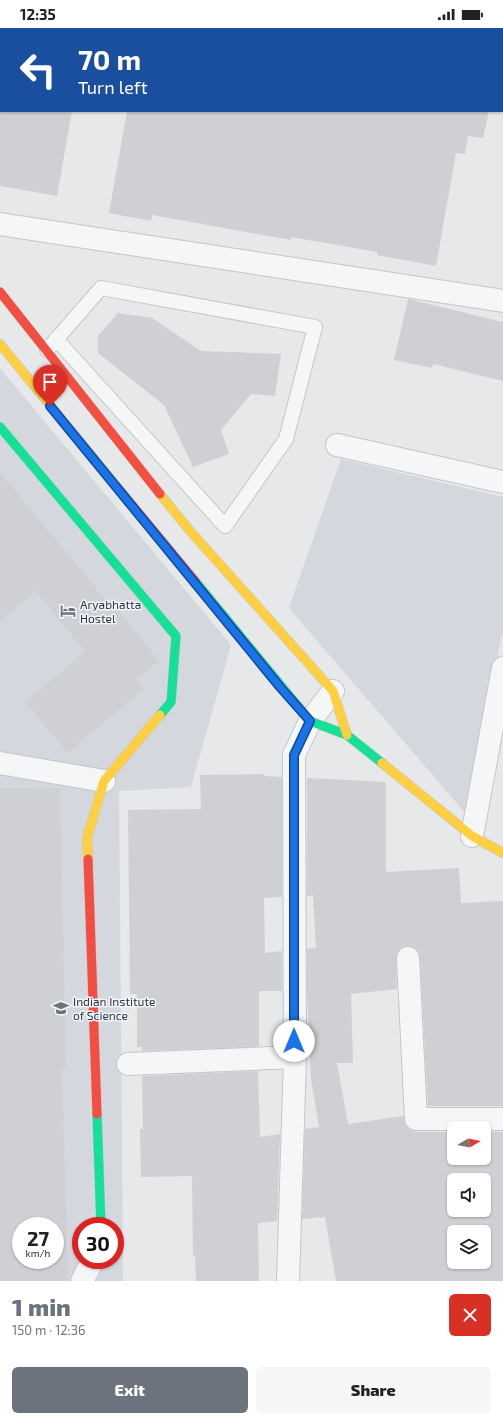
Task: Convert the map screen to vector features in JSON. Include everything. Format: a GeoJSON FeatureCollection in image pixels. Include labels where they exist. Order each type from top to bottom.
{"type":"FeatureCollection","features":[{"type":"Feature","properties":{"kind":"street"},"geometry":{"type":"LineString","coordinates":[[0,224],[503,301]]}},
{"type":"Feature","properties":{"kind":"street"},"geometry":{"type":"LineString","coordinates":[[0,292],[190,531],[333,691],[347,735]]}},
{"type":"Feature","properties":{"kind":"street"},"geometry":{"type":"LineString","coordinates":[[0,344],[280,687],[310,721],[347,735],[472,836],[503,853]]}},
{"type":"Feature","properties":{"kind":"street"},"geometry":{"type":"LineString","coordinates":[[0,427],[176,636],[171,702],[104,781],[87,838],[101,1217]]}},
{"type":"Feature","properties":{"kind":"street"},"geometry":{"type":"LineString","coordinates":[[337,445],[503,482]]}},
{"type":"Feature","properties":{"kind":"street"},"geometry":{"type":"LineString","coordinates":[[472,836],[503,668]]}},
{"type":"Feature","properties":{"kind":"street"},"geometry":{"type":"LineString","coordinates":[[288,1281],[294,1057],[294,755],[310,721],[333,691]]}},
{"type":"Feature","properties":{"kind":"street"},"geometry":{"type":"LineString","coordinates":[[0,763],[104,781]]}},
{"type":"Feature","properties":{"kind":"street"},"geometry":{"type":"LineString","coordinates":[[408,958],[416,1120],[503,1119]]}},
{"type":"Feature","properties":{"kind":"street"},"geometry":{"type":"LineString","coordinates":[[128,1064],[294,1057]]}},
{"type":"Feature","properties":{"kind":"street"},"geometry":{"type":"LineString","coordinates":[[82,1281],[88,1269]]}},
{"type":"Feature","properties":{"kind":"lane"},"geometry":{"type":"LineString","coordinates":[[47,350],[56,338],[101,288],[315,327],[286,439],[225,526],[56,338]]}},
{"type":"Feature","properties":{"kind":"shaded area","name":"Indian Institute of Science"},"geometry":{"type":"Polygon","coordinates":[[[0,368],[231,645],[191,787],[119,791],[122,1217],[72,1217],[72,1269],[123,1269],[123,1281],[0,1281],[0,368]]]}},
{"type":"Feature","properties":{"kind":"shaded area"},"geometry":{"type":"Polygon","coordinates":[[[341,459],[503,497],[503,630],[466,814],[289,608],[341,459]]]}},
{"type":"Feature","properties":{"kind":"building"},"geometry":{"type":"Polygon","coordinates":[[[0,112],[72,112],[57,196],[0,186],[0,112]]]}},
{"type":"Feature","properties":{"kind":"building"},"geometry":{"type":"Polygon","coordinates":[[[127,112],[489,112],[483,138],[468,136],[465,154],[456,153],[436,266],[377,255],[377,252],[291,237],[291,240],[152,215],[151,221],[109,213],[127,112]]]}},
{"type":"Feature","properties":{"kind":"building"},"geometry":{"type":"Polygon","coordinates":[[[408,299],[503,322],[503,381],[433,364],[432,368],[394,360],[408,299]]]}},
{"type":"Feature","properties":{"kind":"building"},"geometry":{"type":"Polygon","coordinates":[[[118,313],[152,318],[201,351],[281,354],[275,396],[251,394],[221,430],[229,454],[193,467],[164,405],[98,353],[98,336],[118,313]]]}},
{"type":"Feature","properties":{"kind":"building","name":"Aryabhatta Hostel"},"geometry":{"type":"Polygon","coordinates":[[[0,472],[114,610],[116,608],[159,661],[136,680],[144,689],[68,753],[25,702],[85,652],[36,591],[0,621],[0,472]]]}},
{"type":"Feature","properties":{"kind":"building"},"geometry":{"type":"Polygon","coordinates":[[[264,774],[264,776],[282,777],[282,897],[264,898],[265,953],[282,951],[282,991],[259,991],[259,1046],[142,1051],[142,1047],[137,1047],[137,994],[130,994],[128,810],[201,809],[200,775],[264,774]]]}},
{"type":"Feature","properties":{"kind":"building"},"geometry":{"type":"Polygon","coordinates":[[[307,778],[385,782],[386,872],[459,868],[461,903],[503,901],[503,1106],[428,1106],[420,957],[418,951],[413,947],[402,947],[397,953],[397,989],[351,994],[353,1063],[337,1063],[348,1124],[403,1116],[405,1125],[410,1130],[416,1132],[447,1132],[447,1165],[491,1165],[491,1132],[503,1132],[503,1281],[336,1281],[325,1217],[302,1219],[305,1129],[319,1127],[311,1079],[307,991],[307,949],[316,948],[313,895],[307,896],[307,778]]]}},
{"type":"Feature","properties":{"kind":"building"},"geometry":{"type":"Polygon","coordinates":[[[60,788],[66,1068],[62,1068],[68,1281],[0,1281],[0,789],[60,788]]]}},
{"type":"Feature","properties":{"kind":"building"},"geometry":{"type":"Polygon","coordinates":[[[258,1071],[260,1137],[280,1134],[277,1221],[258,1223],[259,1281],[196,1281],[195,1256],[193,1256],[192,1176],[141,1177],[140,1129],[143,1129],[142,1076],[258,1071]]]}},
{"type":"Feature","properties":{"kind":"traffic: fast"},"geometry":{"type":"LineString","coordinates":[[0,427],[176,636],[171,702],[160,715]]}},
{"type":"Feature","properties":{"kind":"traffic: fast"},"geometry":{"type":"LineString","coordinates":[[195,581],[310,721],[347,735],[382,763]]}},
{"type":"Feature","properties":{"kind":"traffic: fast"},"geometry":{"type":"LineString","coordinates":[[97,1114],[101,1217]]}},
{"type":"Feature","properties":{"kind":"traffic: slow"},"geometry":{"type":"LineString","coordinates":[[0,344],[117,487]]}},
{"type":"Feature","properties":{"kind":"traffic: slow"},"geometry":{"type":"LineString","coordinates":[[160,494],[190,531],[333,691],[347,735]]}},
{"type":"Feature","properties":{"kind":"traffic: slow"},"geometry":{"type":"LineString","coordinates":[[88,859],[87,838],[104,781],[160,715]]}},
{"type":"Feature","properties":{"kind":"traffic: slow"},"geometry":{"type":"LineString","coordinates":[[382,763],[472,836],[503,853]]}},
{"type":"Feature","properties":{"kind":"traffic: jam"},"geometry":{"type":"LineString","coordinates":[[0,292],[160,494]]}},
{"type":"Feature","properties":{"kind":"traffic: jam"},"geometry":{"type":"LineString","coordinates":[[117,487],[195,581]]}},
{"type":"Feature","properties":{"kind":"traffic: jam"},"geometry":{"type":"LineString","coordinates":[[88,859],[97,1114]]}},
{"type":"Feature","properties":{"kind":"place","name":"Aryabhatta Hostel"},"geometry":{"type":"Point","coordinates":[68,611]}},
{"type":"Feature","properties":{"kind":"place","name":"Indian Institute of Science"},"geometry":{"type":"Point","coordinates":[61,1008]}},
{"type":"Feature","properties":{"kind":"route"},"geometry":{"type":"LineString","coordinates":[[50,406],[280,687],[310,721],[294,755],[294,1041]]}}]}
